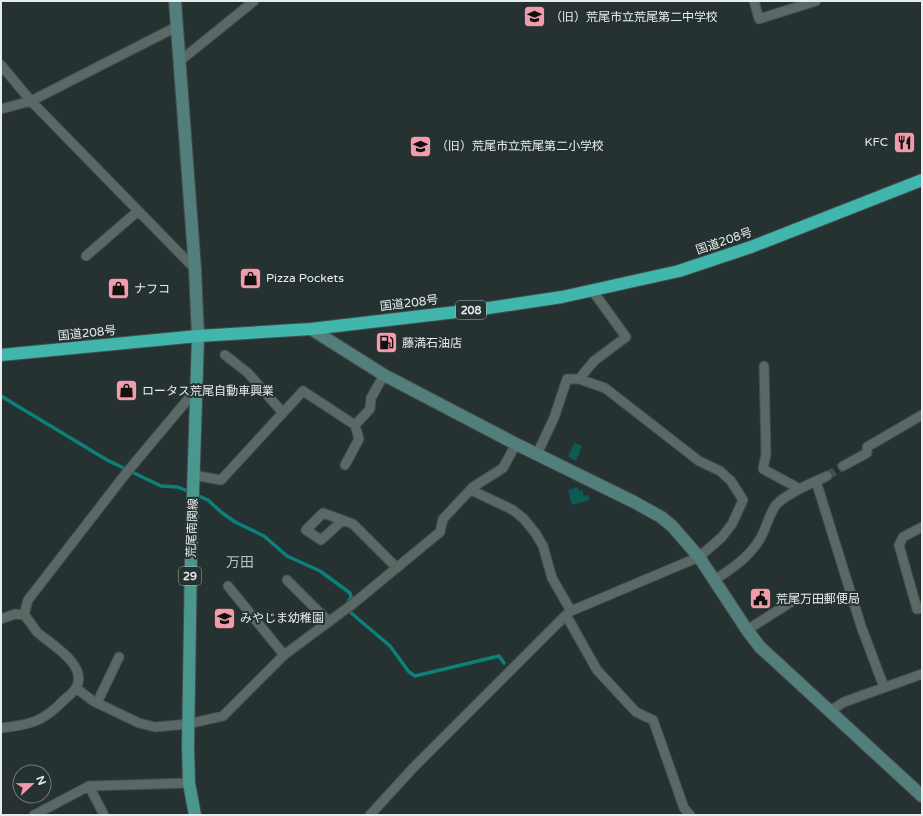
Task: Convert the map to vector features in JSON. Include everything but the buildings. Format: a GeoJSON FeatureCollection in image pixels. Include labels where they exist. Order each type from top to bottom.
{"type":"FeatureCollection","features":[{"type":"Feature","properties":{"kind":"highway","name":"国道208号"},"geometry":{"type":"LineString","coordinates":[[1,355],[198,336],[311,329],[482,309],[562,297],[680,271],[751,248],[922,180]]}},
{"type":"Feature","properties":{"kind":"main road","name":"荒尾南関線"},"geometry":{"type":"LineString","coordinates":[[195,815],[189,783],[188,724],[193,475],[198,336]]}},
{"type":"Feature","properties":{"kind":"street"},"geometry":{"type":"LineString","coordinates":[[175,1],[181,60],[198,336]]}},
{"type":"Feature","properties":{"kind":"street"},"geometry":{"type":"LineString","coordinates":[[181,60],[254,1]]}},
{"type":"Feature","properties":{"kind":"street"},"geometry":{"type":"LineString","coordinates":[[754,1],[759,19],[816,1]]}},
{"type":"Feature","properties":{"kind":"street"},"geometry":{"type":"LineString","coordinates":[[1,109],[31,101],[178,26]]}},
{"type":"Feature","properties":{"kind":"street"},"geometry":{"type":"LineString","coordinates":[[1,65],[31,101],[195,269]]}},
{"type":"Feature","properties":{"kind":"street"},"geometry":{"type":"LineString","coordinates":[[86,256],[138,211]]}},
{"type":"Feature","properties":{"kind":"street"},"geometry":{"type":"LineString","coordinates":[[579,379],[594,361],[626,337],[592,290]]}},
{"type":"Feature","properties":{"kind":"street"},"geometry":{"type":"LineString","coordinates":[[311,329],[384,375],[661,517],[672,526],[699,557],[747,630],[771,658],[922,796]]}},
{"type":"Feature","properties":{"kind":"street"},"geometry":{"type":"LineString","coordinates":[[225,355],[248,373],[283,413]]}},
{"type":"Feature","properties":{"kind":"street"},"geometry":{"type":"LineString","coordinates":[[764,366],[766,454],[763,469],[800,490]]}},
{"type":"Feature","properties":{"kind":"street"},"geometry":{"type":"LineString","coordinates":[[355,425],[370,408],[371,398],[384,375]]}},
{"type":"Feature","properties":{"kind":"street"},"geometry":{"type":"LineString","coordinates":[[370,815],[414,768],[568,613],[699,557],[722,537],[732,524],[743,500],[731,481],[720,472],[699,461],[605,388],[579,379],[567,379],[554,418],[537,454]]}},
{"type":"Feature","properties":{"kind":"street"},"geometry":{"type":"LineString","coordinates":[[193,475],[220,480],[303,391],[355,425],[359,439],[345,465]]}},
{"type":"Feature","properties":{"kind":"street"},"geometry":{"type":"LineString","coordinates":[[24,615],[28,600],[127,472],[188,398],[196,400]]}},
{"type":"Feature","properties":{"kind":"street"},"geometry":{"type":"LineString","coordinates":[[843,466],[867,453],[867,446],[922,415]]}},
{"type":"Feature","properties":{"kind":"street"},"geometry":{"type":"LineString","coordinates":[[76,688],[97,703],[139,723],[155,727],[188,724],[223,716],[284,655],[329,622],[440,532],[444,519],[470,490],[485,478],[502,468],[516,444]]}},
{"type":"Feature","properties":{"kind":"street"},"geometry":{"type":"LineString","coordinates":[[714,580],[736,566],[750,553],[760,539],[776,506],[800,490],[827,476]]}},
{"type":"Feature","properties":{"kind":"street"},"geometry":{"type":"LineString","coordinates":[[816,481],[861,626],[884,687]]}},
{"type":"Feature","properties":{"kind":"street"},"geometry":{"type":"LineString","coordinates":[[470,490],[513,510],[524,519],[536,534],[543,546],[552,578],[597,670],[636,712],[653,720],[684,808],[690,815]]}},
{"type":"Feature","properties":{"kind":"street"},"geometry":{"type":"LineString","coordinates":[[343,520],[353,524],[397,568]]}},
{"type":"Feature","properties":{"kind":"street"},"geometry":{"type":"LineString","coordinates":[[922,527],[903,537],[898,545],[917,610],[922,608]]}},
{"type":"Feature","properties":{"kind":"street"},"geometry":{"type":"LineString","coordinates":[[287,580],[329,622]]}},
{"type":"Feature","properties":{"kind":"street"},"geometry":{"type":"LineString","coordinates":[[228,586],[284,655]]}},
{"type":"Feature","properties":{"kind":"street"},"geometry":{"type":"LineString","coordinates":[[747,630],[791,602]]}},
{"type":"Feature","properties":{"kind":"street"},"geometry":{"type":"LineString","coordinates":[[1,619],[16,614],[24,615],[37,632],[67,656],[78,676],[76,688],[52,714],[36,723],[1,728]]}},
{"type":"Feature","properties":{"kind":"street"},"geometry":{"type":"LineString","coordinates":[[97,703],[119,657]]}},
{"type":"Feature","properties":{"kind":"street"},"geometry":{"type":"LineString","coordinates":[[830,711],[844,702],[922,674]]}},
{"type":"Feature","properties":{"kind":"street"},"geometry":{"type":"LineString","coordinates":[[34,815],[89,786],[189,783]]}},
{"type":"Feature","properties":{"kind":"street"},"geometry":{"type":"LineString","coordinates":[[89,786],[104,815]]}},
{"type":"Feature","properties":{"kind":"shaded area"},"geometry":{"type":"Polygon","coordinates":[[[574,443],[582,446],[576,461],[568,457],[574,443]]]}},
{"type":"Feature","properties":{"kind":"shaded area"},"geometry":{"type":"Polygon","coordinates":[[[578,487],[579,491],[582,490],[584,496],[588,495],[590,500],[572,505],[568,490],[578,487]]]}},
{"type":"Feature","properties":{"kind":"waterway"},"geometry":{"type":"LineString","coordinates":[[1,396],[107,460],[161,486],[178,487],[208,500],[235,522],[264,536],[287,556],[320,571],[350,593],[351,597],[347,604],[350,612],[390,646],[409,672],[415,676],[499,656],[504,663]]}},
{"type":"Feature","properties":{"kind":"tunnel"},"geometry":{"type":"LineString","coordinates":[[827,476],[843,466]]}},
{"type":"Feature","properties":{"kind":"place","name":"（旧）荒尾市立荒尾第二中学校"},"geometry":{"type":"Point","coordinates":[534,17]}},
{"type":"Feature","properties":{"kind":"place","name":"KFC"},"geometry":{"type":"Point","coordinates":[904,142]}},
{"type":"Feature","properties":{"kind":"place","name":"（旧）荒尾市立荒尾第二小学校"},"geometry":{"type":"Point","coordinates":[420,146]}},
{"type":"Feature","properties":{"kind":"place","name":"Pizza Pockets"},"geometry":{"type":"Point","coordinates":[250,278]}},
{"type":"Feature","properties":{"kind":"place","name":"ナフコ"},"geometry":{"type":"Point","coordinates":[118,289]}},
{"type":"Feature","properties":{"kind":"place","name":"藤満石油店"},"geometry":{"type":"Point","coordinates":[387,343]}},
{"type":"Feature","properties":{"kind":"place","name":"ロータス荒尾自動車興業"},"geometry":{"type":"Point","coordinates":[126,391]}},
{"type":"Feature","properties":{"kind":"place","name":"荒尾万田郵便局"},"geometry":{"type":"Point","coordinates":[761,599]}},
{"type":"Feature","properties":{"kind":"place","name":"みやじま幼稚園"},"geometry":{"type":"Point","coordinates":[225,618]}},
{"type":"Feature","properties":{"kind":"district","name":"万田"},"geometry":{"type":"Point","coordinates":[240,562]}}]}
